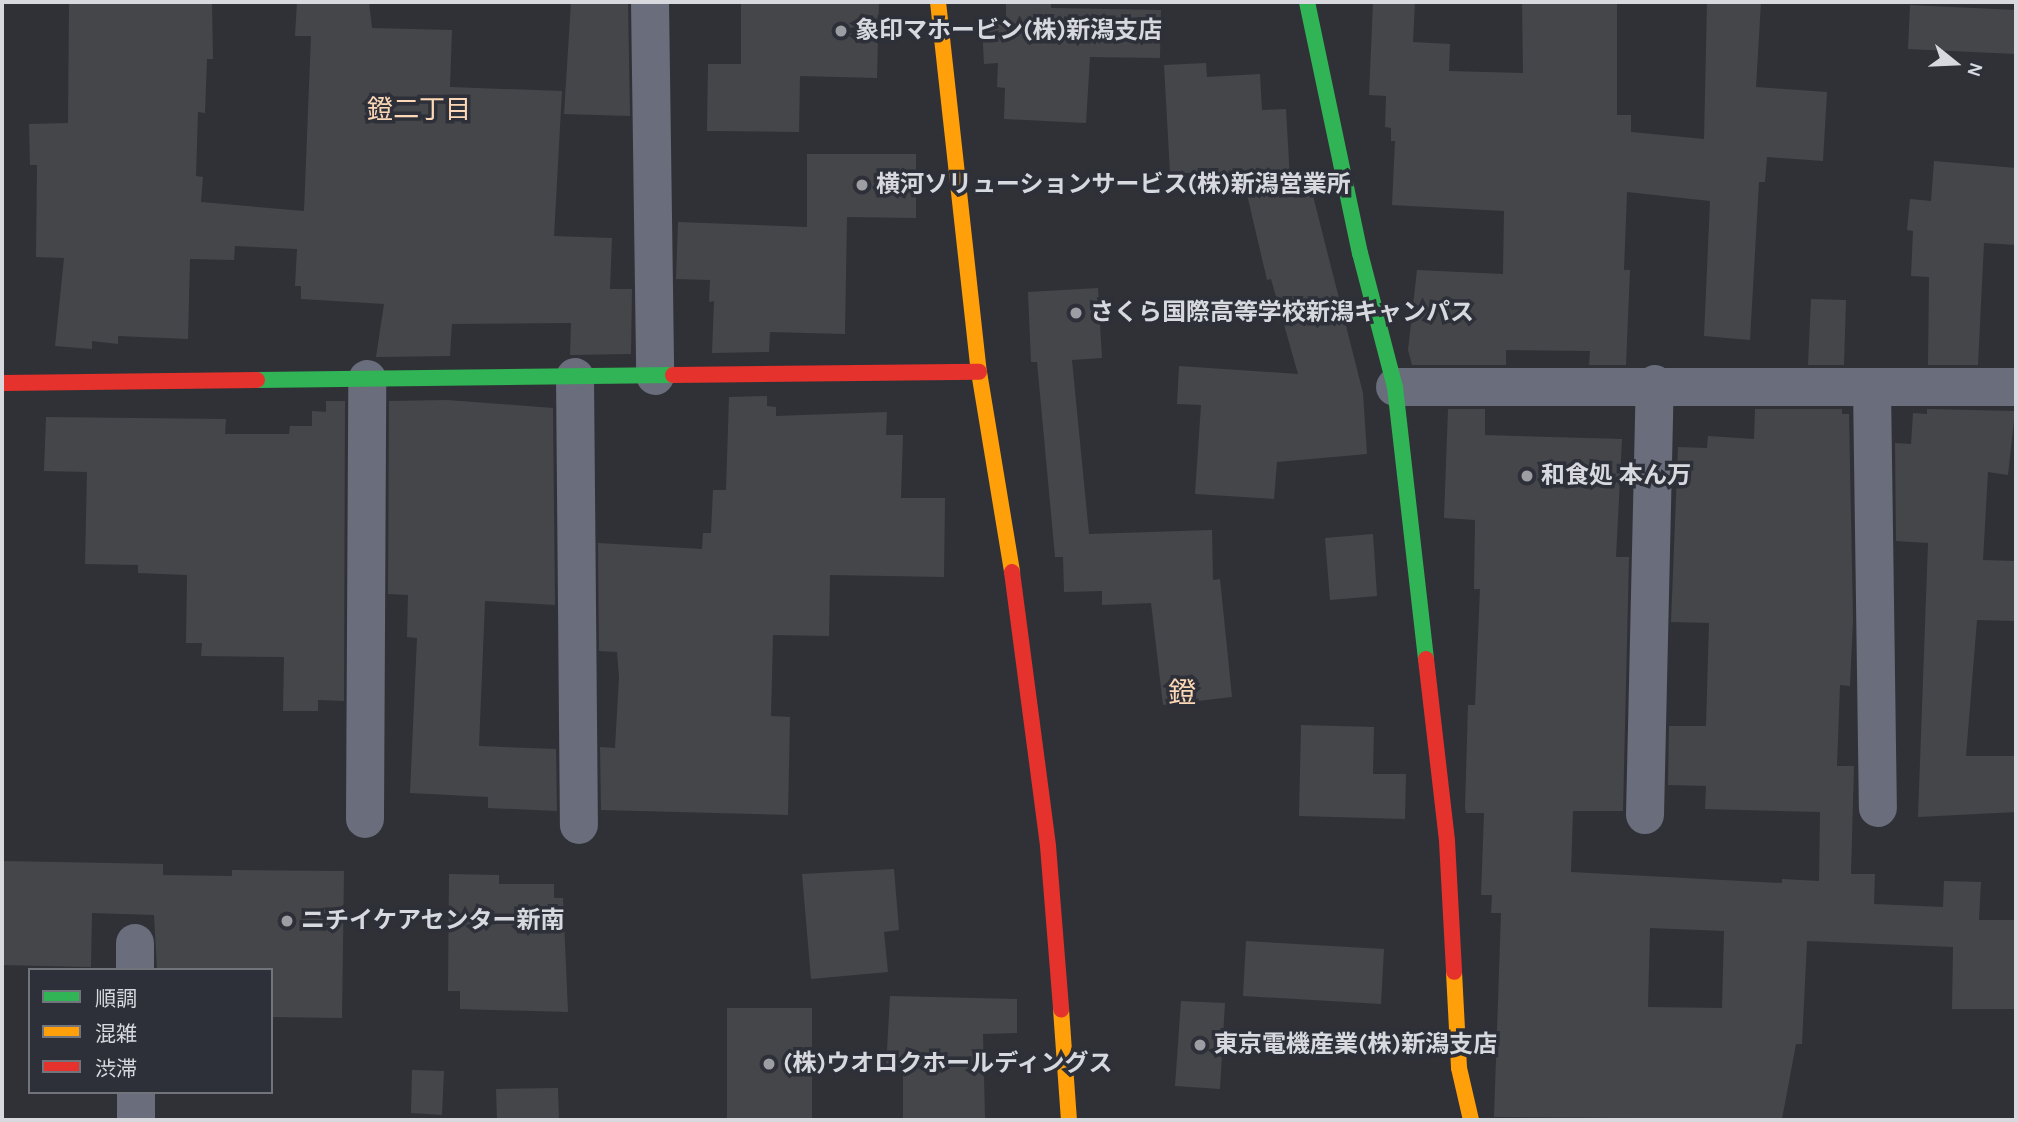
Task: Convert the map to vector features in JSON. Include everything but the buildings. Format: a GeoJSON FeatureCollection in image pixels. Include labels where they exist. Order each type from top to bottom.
{"type":"FeatureCollection","features":[{"type":"Feature","properties":{"kind":"street"},"geometry":{"type":"LineString","coordinates":[[650,2],[655,376]]}},
{"type":"Feature","properties":{"kind":"street"},"geometry":{"type":"LineString","coordinates":[[938,2],[979,372],[1006,527],[1048,846],[1069,1120]]}},
{"type":"Feature","properties":{"kind":"street"},"geometry":{"type":"LineString","coordinates":[[1307,2],[1360,253],[1395,387],[1447,841],[1458,1068],[1471,1120]]}},
{"type":"Feature","properties":{"kind":"street"},"geometry":{"type":"LineString","coordinates":[[2,383],[979,372]]}},
{"type":"Feature","properties":{"kind":"street"},"geometry":{"type":"LineString","coordinates":[[575,377],[579,825]]}},
{"type":"Feature","properties":{"kind":"street"},"geometry":{"type":"LineString","coordinates":[[365,819],[367,379]]}},
{"type":"Feature","properties":{"kind":"street"},"geometry":{"type":"LineString","coordinates":[[1395,387],[1656,384],[2016,387]]}},
{"type":"Feature","properties":{"kind":"street"},"geometry":{"type":"LineString","coordinates":[[1645,815],[1656,384]]}},
{"type":"Feature","properties":{"kind":"street"},"geometry":{"type":"LineString","coordinates":[[1872,387],[1878,808]]}},
{"type":"Feature","properties":{"kind":"street"},"geometry":{"type":"LineString","coordinates":[[136,1094],[136,1120]]}},
{"type":"Feature","properties":{"kind":"traffic: fast"},"geometry":{"type":"LineString","coordinates":[[1307,2],[1360,253],[1395,387],[1426,659]]}},
{"type":"Feature","properties":{"kind":"traffic: fast"},"geometry":{"type":"LineString","coordinates":[[257,380],[673,375]]}},
{"type":"Feature","properties":{"kind":"traffic: slow"},"geometry":{"type":"LineString","coordinates":[[938,2],[979,372],[1012,572]]}},
{"type":"Feature","properties":{"kind":"traffic: slow"},"geometry":{"type":"LineString","coordinates":[[1454,972],[1459,1068],[1471,1120]]}},
{"type":"Feature","properties":{"kind":"traffic: slow"},"geometry":{"type":"LineString","coordinates":[[1061,1009],[1069,1120]]}},
{"type":"Feature","properties":{"kind":"traffic: jam"},"geometry":{"type":"LineString","coordinates":[[673,375],[979,372]]}},
{"type":"Feature","properties":{"kind":"traffic: jam"},"geometry":{"type":"LineString","coordinates":[[2,383],[257,380]]}},
{"type":"Feature","properties":{"kind":"traffic: jam"},"geometry":{"type":"LineString","coordinates":[[1012,572],[1048,846],[1061,1009]]}},
{"type":"Feature","properties":{"kind":"traffic: jam"},"geometry":{"type":"LineString","coordinates":[[1426,659],[1447,841],[1454,972]]}},
{"type":"Feature","properties":{"kind":"place","name":"象印マホービン(株)新潟支店"},"geometry":{"type":"Point","coordinates":[841,31]}},
{"type":"Feature","properties":{"kind":"place","name":"横河ソリューションサービス(株)新潟営業所"},"geometry":{"type":"Point","coordinates":[862,185]}},
{"type":"Feature","properties":{"kind":"place","name":"さくら国際高等学校新潟キャンパス"},"geometry":{"type":"Point","coordinates":[1076,313]}},
{"type":"Feature","properties":{"kind":"place","name":"和食処 本ん万"},"geometry":{"type":"Point","coordinates":[1527,476]}},
{"type":"Feature","properties":{"kind":"place","name":"ニチイケアセンター新南"},"geometry":{"type":"Point","coordinates":[287,921]}},
{"type":"Feature","properties":{"kind":"place","name":"東京電機産業(株)新潟支店"},"geometry":{"type":"Point","coordinates":[1200,1045]}},
{"type":"Feature","properties":{"kind":"place","name":"(株)ウオロクホールディングス"},"geometry":{"type":"Point","coordinates":[769,1064]}},
{"type":"Feature","properties":{"kind":"district","name":"鐙二丁目"},"geometry":{"type":"Point","coordinates":[419,110]}},
{"type":"Feature","properties":{"kind":"district","name":"鐙"},"geometry":{"type":"Point","coordinates":[1182,693]}}]}
